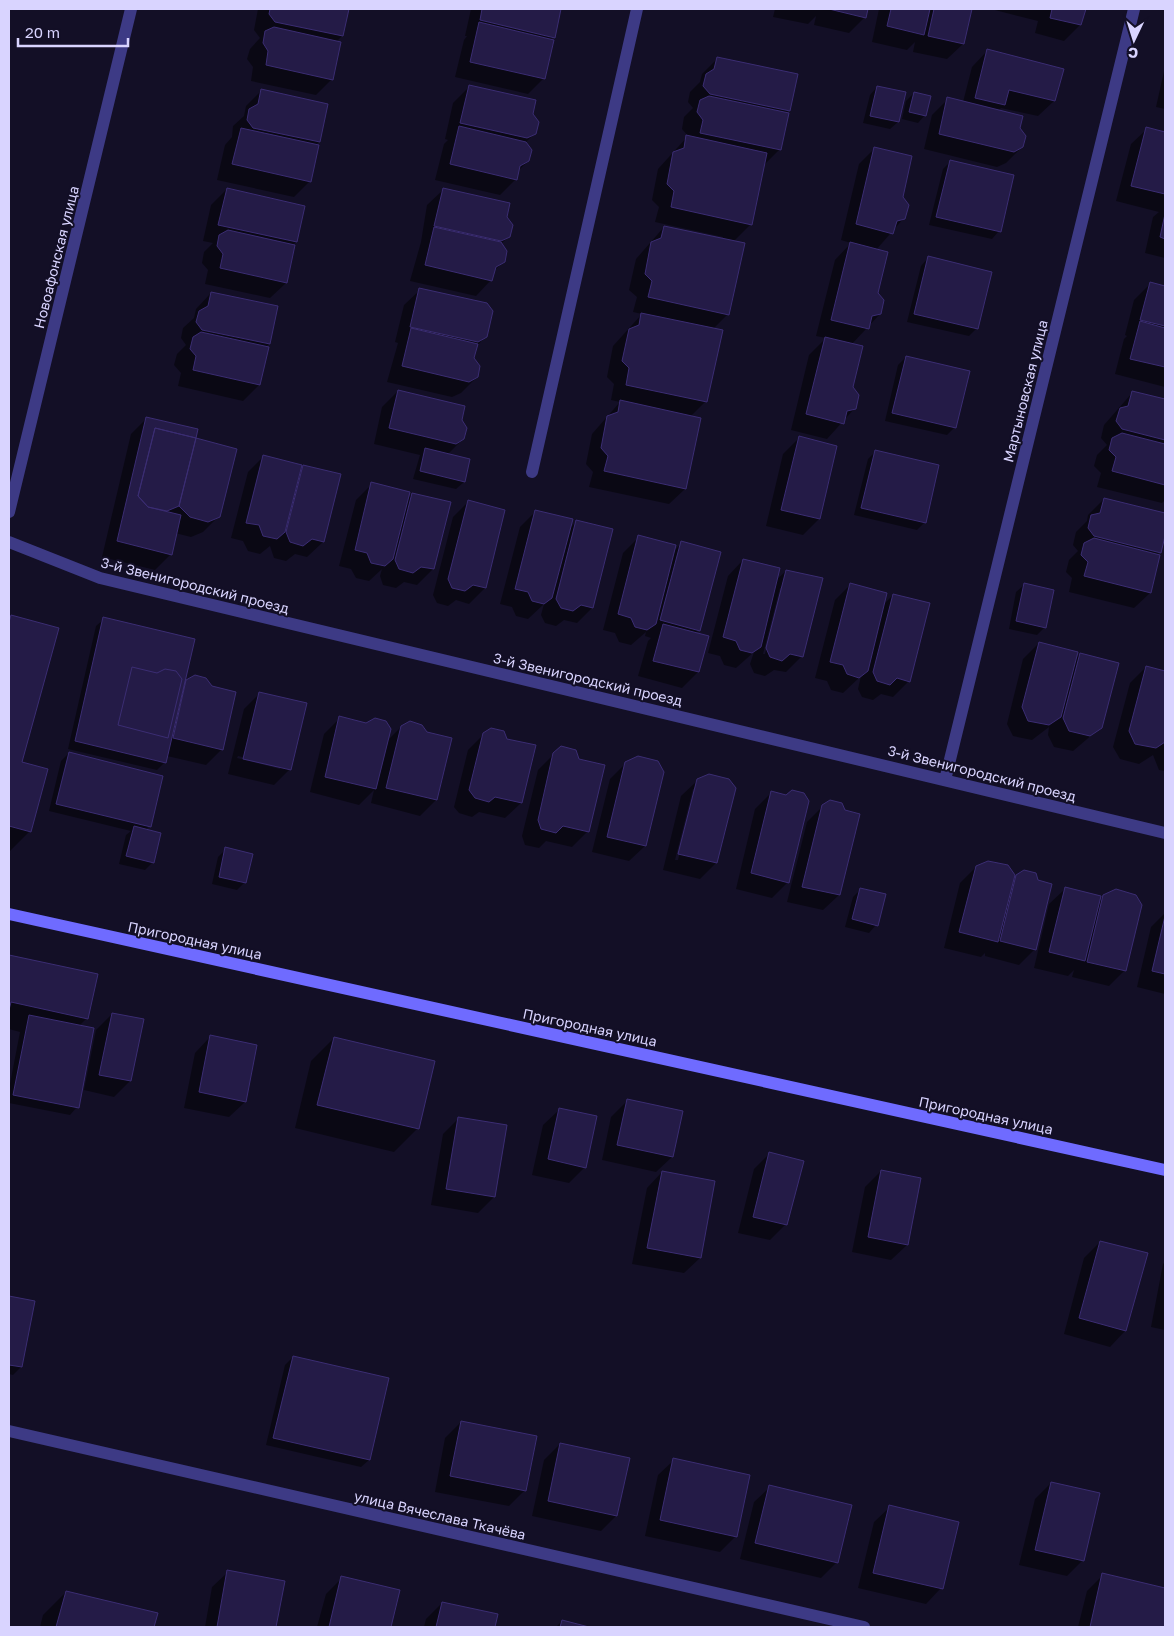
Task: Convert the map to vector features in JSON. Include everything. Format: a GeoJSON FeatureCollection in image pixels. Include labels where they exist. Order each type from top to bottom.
{"type":"FeatureCollection","features":[{"type":"Feature","properties":{"kind":"street","name":"Новоафонская улица"},"geometry":{"type":"LineString","coordinates":[[9,512],[131,9]]}},
{"type":"Feature","properties":{"kind":"street"},"geometry":{"type":"LineString","coordinates":[[532,472],[637,9]]}},
{"type":"Feature","properties":{"kind":"street","name":"Мартыновская улица"},"geometry":{"type":"LineString","coordinates":[[944,780],[1134,9]]}},
{"type":"Feature","properties":{"kind":"street","name":"3-й Звенигородский проезд"},"geometry":{"type":"LineString","coordinates":[[9,542],[100,578],[1165,833]]}},
{"type":"Feature","properties":{"kind":"street","name":"Пригородная улица"},"geometry":{"type":"LineString","coordinates":[[9,914],[1165,1170]]}},
{"type":"Feature","properties":{"kind":"street","name":"улица Вячеслава Ткачёва"},"geometry":{"type":"LineString","coordinates":[[9,1431],[864,1627]]}},
{"type":"Feature","properties":{"kind":"building"},"geometry":{"type":"Polygon","coordinates":[[[270,9],[349,9],[343,36],[275,22],[269,14],[270,9]]]}},
{"type":"Feature","properties":{"kind":"building"},"geometry":{"type":"Polygon","coordinates":[[[482,9],[561,9],[555,38],[480,20],[482,9]]]}},
{"type":"Feature","properties":{"kind":"building"},"geometry":{"type":"Polygon","coordinates":[[[829,9],[868,9],[866,18],[829,9]]]}},
{"type":"Feature","properties":{"kind":"building"},"geometry":{"type":"Polygon","coordinates":[[[891,9],[930,9],[924,35],[887,26],[891,9]]]}},
{"type":"Feature","properties":{"kind":"building"},"geometry":{"type":"Polygon","coordinates":[[[934,9],[972,9],[964,44],[928,36],[934,9]]]}},
{"type":"Feature","properties":{"kind":"building"},"geometry":{"type":"Polygon","coordinates":[[[1052,9],[1086,9],[1081,25],[1050,18],[1052,9]]]}},
{"type":"Feature","properties":{"kind":"building"},"geometry":{"type":"Polygon","coordinates":[[[479,22],[554,40],[545,79],[470,62],[479,22]]]}},
{"type":"Feature","properties":{"kind":"building"},"geometry":{"type":"Polygon","coordinates":[[[274,27],[341,42],[333,80],[266,65],[268,51],[263,43],[265,31],[274,27]]]}},
{"type":"Feature","properties":{"kind":"building"},"geometry":{"type":"Polygon","coordinates":[[[987,49],[1064,69],[1055,101],[1009,90],[1005,105],[975,98],[987,49]]]}},
{"type":"Feature","properties":{"kind":"building"},"geometry":{"type":"Polygon","coordinates":[[[717,57],[798,74],[790,111],[710,94],[703,86],[706,74],[714,69],[717,57]]]}},
{"type":"Feature","properties":{"kind":"building"},"geometry":{"type":"Polygon","coordinates":[[[469,85],[536,100],[533,114],[539,122],[536,134],[527,138],[460,123],[469,85]]]}},
{"type":"Feature","properties":{"kind":"building"},"geometry":{"type":"Polygon","coordinates":[[[877,86],[906,92],[899,122],[870,116],[877,86]]]}},
{"type":"Feature","properties":{"kind":"building"},"geometry":{"type":"Polygon","coordinates":[[[261,89],[328,104],[320,142],[253,128],[247,120],[249,109],[258,104],[261,89]]]}},
{"type":"Feature","properties":{"kind":"building"},"geometry":{"type":"Polygon","coordinates":[[[914,92],[931,96],[926,116],[909,112],[914,92]]]}},
{"type":"Feature","properties":{"kind":"building"},"geometry":{"type":"Polygon","coordinates":[[[709,96],[789,113],[781,150],[700,133],[703,120],[697,112],[700,100],[709,96]]]}},
{"type":"Feature","properties":{"kind":"building"},"geometry":{"type":"Polygon","coordinates":[[[947,97],[1023,116],[1020,128],[1026,136],[1023,147],[1014,152],[939,134],[947,97]]]}},
{"type":"Feature","properties":{"kind":"building"},"geometry":{"type":"Polygon","coordinates":[[[459,126],[526,142],[532,150],[529,161],[520,166],[517,180],[450,164],[459,126]]]}},
{"type":"Feature","properties":{"kind":"building"},"geometry":{"type":"Polygon","coordinates":[[[1146,127],[1165,132],[1165,194],[1131,186],[1146,127]]]}},
{"type":"Feature","properties":{"kind":"building"},"geometry":{"type":"Polygon","coordinates":[[[241,128],[319,145],[311,182],[232,164],[241,128]]]}},
{"type":"Feature","properties":{"kind":"building"},"geometry":{"type":"Polygon","coordinates":[[[686,135],[767,153],[752,225],[671,207],[674,191],[667,184],[673,152],[684,148],[686,135]]]}},
{"type":"Feature","properties":{"kind":"building"},"geometry":{"type":"Polygon","coordinates":[[[874,147],[912,156],[903,197],[909,205],[905,219],[897,221],[893,234],[856,224],[874,147]]]}},
{"type":"Feature","properties":{"kind":"building"},"geometry":{"type":"Polygon","coordinates":[[[950,160],[1014,175],[1001,232],[936,217],[950,160]]]}},
{"type":"Feature","properties":{"kind":"building"},"geometry":{"type":"Polygon","coordinates":[[[227,188],[305,206],[297,242],[218,225],[227,188]]]}},
{"type":"Feature","properties":{"kind":"building"},"geometry":{"type":"Polygon","coordinates":[[[443,188],[510,203],[507,217],[513,225],[510,237],[501,241],[434,226],[443,188]]]}},
{"type":"Feature","properties":{"kind":"building"},"geometry":{"type":"Polygon","coordinates":[[[1165,214],[1165,239],[1160,237],[1165,214]]]}},
{"type":"Feature","properties":{"kind":"building"},"geometry":{"type":"Polygon","coordinates":[[[664,226],[745,243],[729,315],[648,297],[652,281],[645,274],[651,242],[661,238],[664,226]]]}},
{"type":"Feature","properties":{"kind":"building"},"geometry":{"type":"Polygon","coordinates":[[[434,227],[501,242],[507,251],[505,262],[496,267],[492,281],[425,265],[434,227]]]}},
{"type":"Feature","properties":{"kind":"building"},"geometry":{"type":"Polygon","coordinates":[[[228,230],[295,245],[287,283],[220,268],[223,254],[217,246],[219,235],[228,230]]]}},
{"type":"Feature","properties":{"kind":"building"},"geometry":{"type":"Polygon","coordinates":[[[850,242],[888,252],[878,293],[884,300],[881,314],[872,316],[869,329],[831,320],[850,242]]]}},
{"type":"Feature","properties":{"kind":"building"},"geometry":{"type":"Polygon","coordinates":[[[928,256],[992,272],[978,329],[914,314],[928,256]]]}},
{"type":"Feature","properties":{"kind":"building"},"geometry":{"type":"Polygon","coordinates":[[[1150,282],[1165,286],[1165,326],[1140,320],[1150,282]]]}},
{"type":"Feature","properties":{"kind":"building"},"geometry":{"type":"Polygon","coordinates":[[[419,288],[487,303],[493,311],[487,337],[478,342],[410,327],[419,288]]]}},
{"type":"Feature","properties":{"kind":"building"},"geometry":{"type":"Polygon","coordinates":[[[211,292],[278,306],[270,344],[202,330],[196,322],[199,311],[208,306],[211,292]]]}},
{"type":"Feature","properties":{"kind":"building"},"geometry":{"type":"Polygon","coordinates":[[[641,313],[723,330],[707,402],[626,385],[629,368],[622,361],[629,329],[639,325],[641,313]]]}},
{"type":"Feature","properties":{"kind":"building"},"geometry":{"type":"Polygon","coordinates":[[[1140,321],[1165,328],[1165,367],[1130,359],[1140,321]]]}},
{"type":"Feature","properties":{"kind":"building"},"geometry":{"type":"Polygon","coordinates":[[[411,328],[478,344],[474,358],[480,366],[478,377],[469,382],[402,366],[411,328]]]}},
{"type":"Feature","properties":{"kind":"building"},"geometry":{"type":"Polygon","coordinates":[[[201,332],[269,347],[260,385],[193,370],[196,356],[190,349],[193,337],[201,332]]]}},
{"type":"Feature","properties":{"kind":"building"},"geometry":{"type":"Polygon","coordinates":[[[825,337],[863,346],[853,387],[859,395],[856,409],[847,411],[844,424],[806,414],[825,337]]]}},
{"type":"Feature","properties":{"kind":"building"},"geometry":{"type":"Polygon","coordinates":[[[906,356],[970,371],[956,428],[892,413],[906,356]]]}},
{"type":"Feature","properties":{"kind":"building"},"geometry":{"type":"Polygon","coordinates":[[[398,390],[465,406],[462,420],[467,428],[464,439],[456,444],[389,428],[398,390]]]}},
{"type":"Feature","properties":{"kind":"building"},"geometry":{"type":"Polygon","coordinates":[[[1132,391],[1165,399],[1165,440],[1122,429],[1116,421],[1120,408],[1128,406],[1132,391]]]}},
{"type":"Feature","properties":{"kind":"building"},"geometry":{"type":"Polygon","coordinates":[[[620,400],[701,418],[686,489],[604,471],[608,456],[601,448],[607,416],[618,412],[620,400]]]}},
{"type":"Feature","properties":{"kind":"building"},"geometry":{"type":"Polygon","coordinates":[[[146,417],[198,429],[196,438],[155,428],[138,496],[148,507],[181,515],[172,555],[117,541],[146,417]]]}},
{"type":"Feature","properties":{"kind":"building"},"geometry":{"type":"Polygon","coordinates":[[[155,428],[196,438],[179,506],[167,511],[148,507],[138,496],[155,428]]]}},
{"type":"Feature","properties":{"kind":"building"},"geometry":{"type":"Polygon","coordinates":[[[1122,433],[1165,444],[1165,485],[1112,471],[1116,457],[1109,450],[1112,438],[1122,433]]]}},
{"type":"Feature","properties":{"kind":"building"},"geometry":{"type":"Polygon","coordinates":[[[799,436],[837,446],[820,519],[781,510],[799,436]]]}},
{"type":"Feature","properties":{"kind":"building"},"geometry":{"type":"Polygon","coordinates":[[[196,438],[237,449],[220,517],[208,522],[190,517],[179,506],[196,438]]]}},
{"type":"Feature","properties":{"kind":"building"},"geometry":{"type":"Polygon","coordinates":[[[425,448],[470,459],[465,482],[420,471],[425,448]]]}},
{"type":"Feature","properties":{"kind":"building"},"geometry":{"type":"Polygon","coordinates":[[[875,450],[939,465],[926,523],[861,508],[875,450]]]}},
{"type":"Feature","properties":{"kind":"building"},"geometry":{"type":"Polygon","coordinates":[[[263,455],[302,465],[285,532],[277,539],[263,536],[259,525],[246,523],[263,455]]]}},
{"type":"Feature","properties":{"kind":"building"},"geometry":{"type":"Polygon","coordinates":[[[303,465],[341,474],[324,542],[312,539],[303,546],[290,542],[286,532],[303,465]]]}},
{"type":"Feature","properties":{"kind":"building"},"geometry":{"type":"Polygon","coordinates":[[[371,482],[410,492],[393,559],[385,566],[371,563],[367,553],[355,550],[371,482]]]}},
{"type":"Feature","properties":{"kind":"building"},"geometry":{"type":"Polygon","coordinates":[[[412,493],[451,502],[434,569],[421,567],[413,573],[399,569],[395,560],[412,493]]]}},
{"type":"Feature","properties":{"kind":"building"},"geometry":{"type":"Polygon","coordinates":[[[1104,498],[1165,513],[1165,536],[1161,553],[1094,536],[1088,528],[1091,515],[1100,513],[1104,498]]]}},
{"type":"Feature","properties":{"kind":"building"},"geometry":{"type":"Polygon","coordinates":[[[468,500],[505,510],[486,588],[473,585],[465,591],[452,588],[448,579],[468,500]]]}},
{"type":"Feature","properties":{"kind":"building"},"geometry":{"type":"Polygon","coordinates":[[[535,510],[573,519],[552,598],[544,604],[532,601],[528,592],[515,589],[535,510]]]}},
{"type":"Feature","properties":{"kind":"building"},"geometry":{"type":"Polygon","coordinates":[[[576,520],[613,529],[593,608],[581,605],[573,611],[561,608],[556,599],[576,520]]]}},
{"type":"Feature","properties":{"kind":"building"},"geometry":{"type":"Polygon","coordinates":[[[638,535],[676,545],[656,624],[647,630],[635,627],[631,618],[618,614],[638,535]]]}},
{"type":"Feature","properties":{"kind":"building"},"geometry":{"type":"Polygon","coordinates":[[[1094,538],[1160,555],[1151,593],[1084,576],[1088,562],[1081,555],[1084,543],[1094,538]]]}},
{"type":"Feature","properties":{"kind":"building"},"geometry":{"type":"Polygon","coordinates":[[[681,541],[721,552],[700,631],[660,620],[681,541]]]}},
{"type":"Feature","properties":{"kind":"building"},"geometry":{"type":"Polygon","coordinates":[[[743,559],[780,568],[761,647],[752,653],[740,650],[736,641],[723,637],[743,559]]]}},
{"type":"Feature","properties":{"kind":"building"},"geometry":{"type":"Polygon","coordinates":[[[786,570],[823,578],[803,657],[790,654],[782,661],[770,657],[766,648],[786,570]]]}},
{"type":"Feature","properties":{"kind":"building"},"geometry":{"type":"Polygon","coordinates":[[[850,583],[887,593],[868,671],[859,678],[847,674],[843,665],[830,662],[850,583]]]}},
{"type":"Feature","properties":{"kind":"building"},"geometry":{"type":"Polygon","coordinates":[[[1024,583],[1054,590],[1046,628],[1016,621],[1024,583]]]}},
{"type":"Feature","properties":{"kind":"building"},"geometry":{"type":"Polygon","coordinates":[[[893,594],[930,603],[910,682],[897,678],[890,685],[877,681],[873,672],[893,594]]]}},
{"type":"Feature","properties":{"kind":"building"},"geometry":{"type":"Polygon","coordinates":[[[11,615],[59,628],[22,762],[48,769],[31,832],[9,826],[9,622],[11,615]]]}},
{"type":"Feature","properties":{"kind":"building"},"geometry":{"type":"Polygon","coordinates":[[[103,617],[195,639],[166,763],[75,741],[103,617]]]}},
{"type":"Feature","properties":{"kind":"building"},"geometry":{"type":"Polygon","coordinates":[[[663,624],[709,636],[699,672],[653,661],[663,624]]]}},
{"type":"Feature","properties":{"kind":"building"},"geometry":{"type":"Polygon","coordinates":[[[1039,642],[1078,652],[1061,717],[1049,725],[1028,721],[1022,707],[1039,642]]]}},
{"type":"Feature","properties":{"kind":"building"},"geometry":{"type":"Polygon","coordinates":[[[1080,653],[1119,663],[1102,728],[1090,736],[1069,731],[1063,718],[1080,653]]]}},
{"type":"Feature","properties":{"kind":"building"},"geometry":{"type":"Polygon","coordinates":[[[1146,666],[1165,671],[1165,742],[1156,748],[1135,744],[1129,731],[1146,666]]]}},
{"type":"Feature","properties":{"kind":"building"},"geometry":{"type":"Polygon","coordinates":[[[132,667],[157,673],[165,669],[176,671],[182,679],[168,738],[118,725],[132,667]]]}},
{"type":"Feature","properties":{"kind":"building"},"geometry":{"type":"Polygon","coordinates":[[[195,675],[206,678],[212,686],[236,692],[223,750],[173,738],[186,680],[195,675]]]}},
{"type":"Feature","properties":{"kind":"building"},"geometry":{"type":"Polygon","coordinates":[[[259,692],[307,703],[291,770],[243,759],[259,692]]]}},
{"type":"Feature","properties":{"kind":"building"},"geometry":{"type":"Polygon","coordinates":[[[339,716],[366,723],[375,718],[386,721],[391,729],[376,789],[325,777],[339,716]]]}},
{"type":"Feature","properties":{"kind":"building"},"geometry":{"type":"Polygon","coordinates":[[[410,721],[422,725],[427,732],[452,738],[437,800],[386,788],[401,726],[410,721]]]}},
{"type":"Feature","properties":{"kind":"building"},"geometry":{"type":"Polygon","coordinates":[[[491,728],[504,731],[507,739],[536,745],[522,803],[495,797],[489,802],[475,798],[469,790],[483,733],[491,728]]]}},
{"type":"Feature","properties":{"kind":"building"},"geometry":{"type":"Polygon","coordinates":[[[561,746],[576,750],[579,759],[605,765],[589,832],[563,826],[556,833],[541,829],[538,820],[553,753],[561,746]]]}},
{"type":"Feature","properties":{"kind":"building"},"geometry":{"type":"Polygon","coordinates":[[[69,752],[163,776],[151,827],[56,804],[69,752]]]}},
{"type":"Feature","properties":{"kind":"building"},"geometry":{"type":"Polygon","coordinates":[[[638,756],[658,761],[664,772],[646,846],[607,837],[625,762],[638,756]]]}},
{"type":"Feature","properties":{"kind":"building"},"geometry":{"type":"Polygon","coordinates":[[[709,774],[729,779],[736,788],[717,863],[678,854],[697,779],[709,774]]]}},
{"type":"Feature","properties":{"kind":"building"},"geometry":{"type":"Polygon","coordinates":[[[792,790],[804,793],[809,801],[789,883],[751,873],[771,791],[786,795],[792,790]]]}},
{"type":"Feature","properties":{"kind":"building"},"geometry":{"type":"Polygon","coordinates":[[[830,800],[842,803],[845,810],[860,814],[840,895],[802,887],[822,805],[830,800]]]}},
{"type":"Feature","properties":{"kind":"building"},"geometry":{"type":"Polygon","coordinates":[[[134,826],[161,833],[154,863],[126,856],[134,826]]]}},
{"type":"Feature","properties":{"kind":"building"},"geometry":{"type":"Polygon","coordinates":[[[225,847],[253,854],[246,883],[219,877],[225,847]]]}},
{"type":"Feature","properties":{"kind":"building"},"geometry":{"type":"Polygon","coordinates":[[[988,861],[1008,865],[1015,875],[998,942],[959,932],[976,866],[988,861]]]}},
{"type":"Feature","properties":{"kind":"building"},"geometry":{"type":"Polygon","coordinates":[[[1024,870],[1036,873],[1038,880],[1052,884],[1036,950],[1000,941],[1016,875],[1024,870]]]}},
{"type":"Feature","properties":{"kind":"building"},"geometry":{"type":"Polygon","coordinates":[[[1065,887],[1101,896],[1085,961],[1049,952],[1065,887]]]}},
{"type":"Feature","properties":{"kind":"building"},"geometry":{"type":"Polygon","coordinates":[[[860,888],[886,894],[878,926],[852,919],[860,888]]]}},
{"type":"Feature","properties":{"kind":"building"},"geometry":{"type":"Polygon","coordinates":[[[1116,889],[1136,895],[1142,905],[1126,971],[1087,962],[1103,895],[1116,889]]]}},
{"type":"Feature","properties":{"kind":"building"},"geometry":{"type":"Polygon","coordinates":[[[1165,916],[1165,974],[1152,971],[1165,916]]]}},
{"type":"Feature","properties":{"kind":"building"},"geometry":{"type":"Polygon","coordinates":[[[9,955],[98,974],[88,1019],[11,1002],[9,1010],[9,955]]]}},
{"type":"Feature","properties":{"kind":"building"},"geometry":{"type":"Polygon","coordinates":[[[112,1013],[144,1019],[131,1081],[99,1075],[112,1013]]]}},
{"type":"Feature","properties":{"kind":"building"},"geometry":{"type":"Polygon","coordinates":[[[29,1015],[94,1028],[79,1108],[13,1095],[29,1015]]]}},
{"type":"Feature","properties":{"kind":"building"},"geometry":{"type":"Polygon","coordinates":[[[210,1035],[257,1045],[246,1102],[199,1092],[210,1035]]]}},
{"type":"Feature","properties":{"kind":"building"},"geometry":{"type":"Polygon","coordinates":[[[334,1037],[435,1061],[419,1129],[317,1105],[334,1037]]]}},
{"type":"Feature","properties":{"kind":"building"},"geometry":{"type":"Polygon","coordinates":[[[627,1099],[683,1111],[673,1157],[617,1145],[627,1099]]]}},
{"type":"Feature","properties":{"kind":"building"},"geometry":{"type":"Polygon","coordinates":[[[559,1108],[597,1116],[586,1168],[548,1159],[559,1108]]]}},
{"type":"Feature","properties":{"kind":"building"},"geometry":{"type":"Polygon","coordinates":[[[458,1117],[507,1125],[495,1197],[446,1189],[458,1117]]]}},
{"type":"Feature","properties":{"kind":"building"},"geometry":{"type":"Polygon","coordinates":[[[769,1152],[804,1161],[787,1225],[753,1217],[769,1152]]]}},
{"type":"Feature","properties":{"kind":"building"},"geometry":{"type":"Polygon","coordinates":[[[881,1170],[921,1178],[908,1245],[868,1237],[881,1170]]]}},
{"type":"Feature","properties":{"kind":"building"},"geometry":{"type":"Polygon","coordinates":[[[662,1171],[715,1181],[701,1258],[647,1248],[662,1171]]]}},
{"type":"Feature","properties":{"kind":"building"},"geometry":{"type":"Polygon","coordinates":[[[1100,1241],[1148,1253],[1126,1331],[1079,1318],[1100,1241]]]}},
{"type":"Feature","properties":{"kind":"building"},"geometry":{"type":"Polygon","coordinates":[[[9,1296],[35,1301],[22,1367],[9,1365],[9,1296]]]}},
{"type":"Feature","properties":{"kind":"building"},"geometry":{"type":"Polygon","coordinates":[[[293,1356],[389,1378],[370,1460],[273,1438],[293,1356]]]}},
{"type":"Feature","properties":{"kind":"building"},"geometry":{"type":"Polygon","coordinates":[[[461,1421],[537,1436],[526,1491],[450,1476],[461,1421]]]}},
{"type":"Feature","properties":{"kind":"building"},"geometry":{"type":"Polygon","coordinates":[[[560,1443],[630,1458],[617,1516],[548,1501],[560,1443]]]}},
{"type":"Feature","properties":{"kind":"building"},"geometry":{"type":"Polygon","coordinates":[[[673,1458],[750,1475],[737,1537],[660,1520],[673,1458]]]}},
{"type":"Feature","properties":{"kind":"building"},"geometry":{"type":"Polygon","coordinates":[[[1051,1482],[1100,1493],[1084,1561],[1035,1550],[1051,1482]]]}},
{"type":"Feature","properties":{"kind":"building"},"geometry":{"type":"Polygon","coordinates":[[[769,1485],[852,1505],[838,1563],[755,1543],[769,1485]]]}},
{"type":"Feature","properties":{"kind":"building"},"geometry":{"type":"Polygon","coordinates":[[[889,1505],[959,1522],[943,1589],[873,1573],[889,1505]]]}},
{"type":"Feature","properties":{"kind":"building"},"geometry":{"type":"Polygon","coordinates":[[[227,1570],[285,1581],[276,1627],[217,1627],[227,1570]]]}},
{"type":"Feature","properties":{"kind":"building"},"geometry":{"type":"Polygon","coordinates":[[[1102,1573],[1165,1588],[1165,1627],[1090,1627],[1102,1573]]]}},
{"type":"Feature","properties":{"kind":"building"},"geometry":{"type":"Polygon","coordinates":[[[341,1576],[400,1590],[391,1627],[329,1627],[341,1576]]]}},
{"type":"Feature","properties":{"kind":"building"},"geometry":{"type":"Polygon","coordinates":[[[66,1591],[158,1613],[154,1627],[56,1627],[66,1591]]]}},
{"type":"Feature","properties":{"kind":"building"},"geometry":{"type":"Polygon","coordinates":[[[442,1602],[498,1614],[495,1627],[436,1627],[442,1602]]]}},
{"type":"Feature","properties":{"kind":"building"},"geometry":{"type":"Polygon","coordinates":[[[562,1620],[589,1627],[560,1627],[562,1620]]]}}]}
